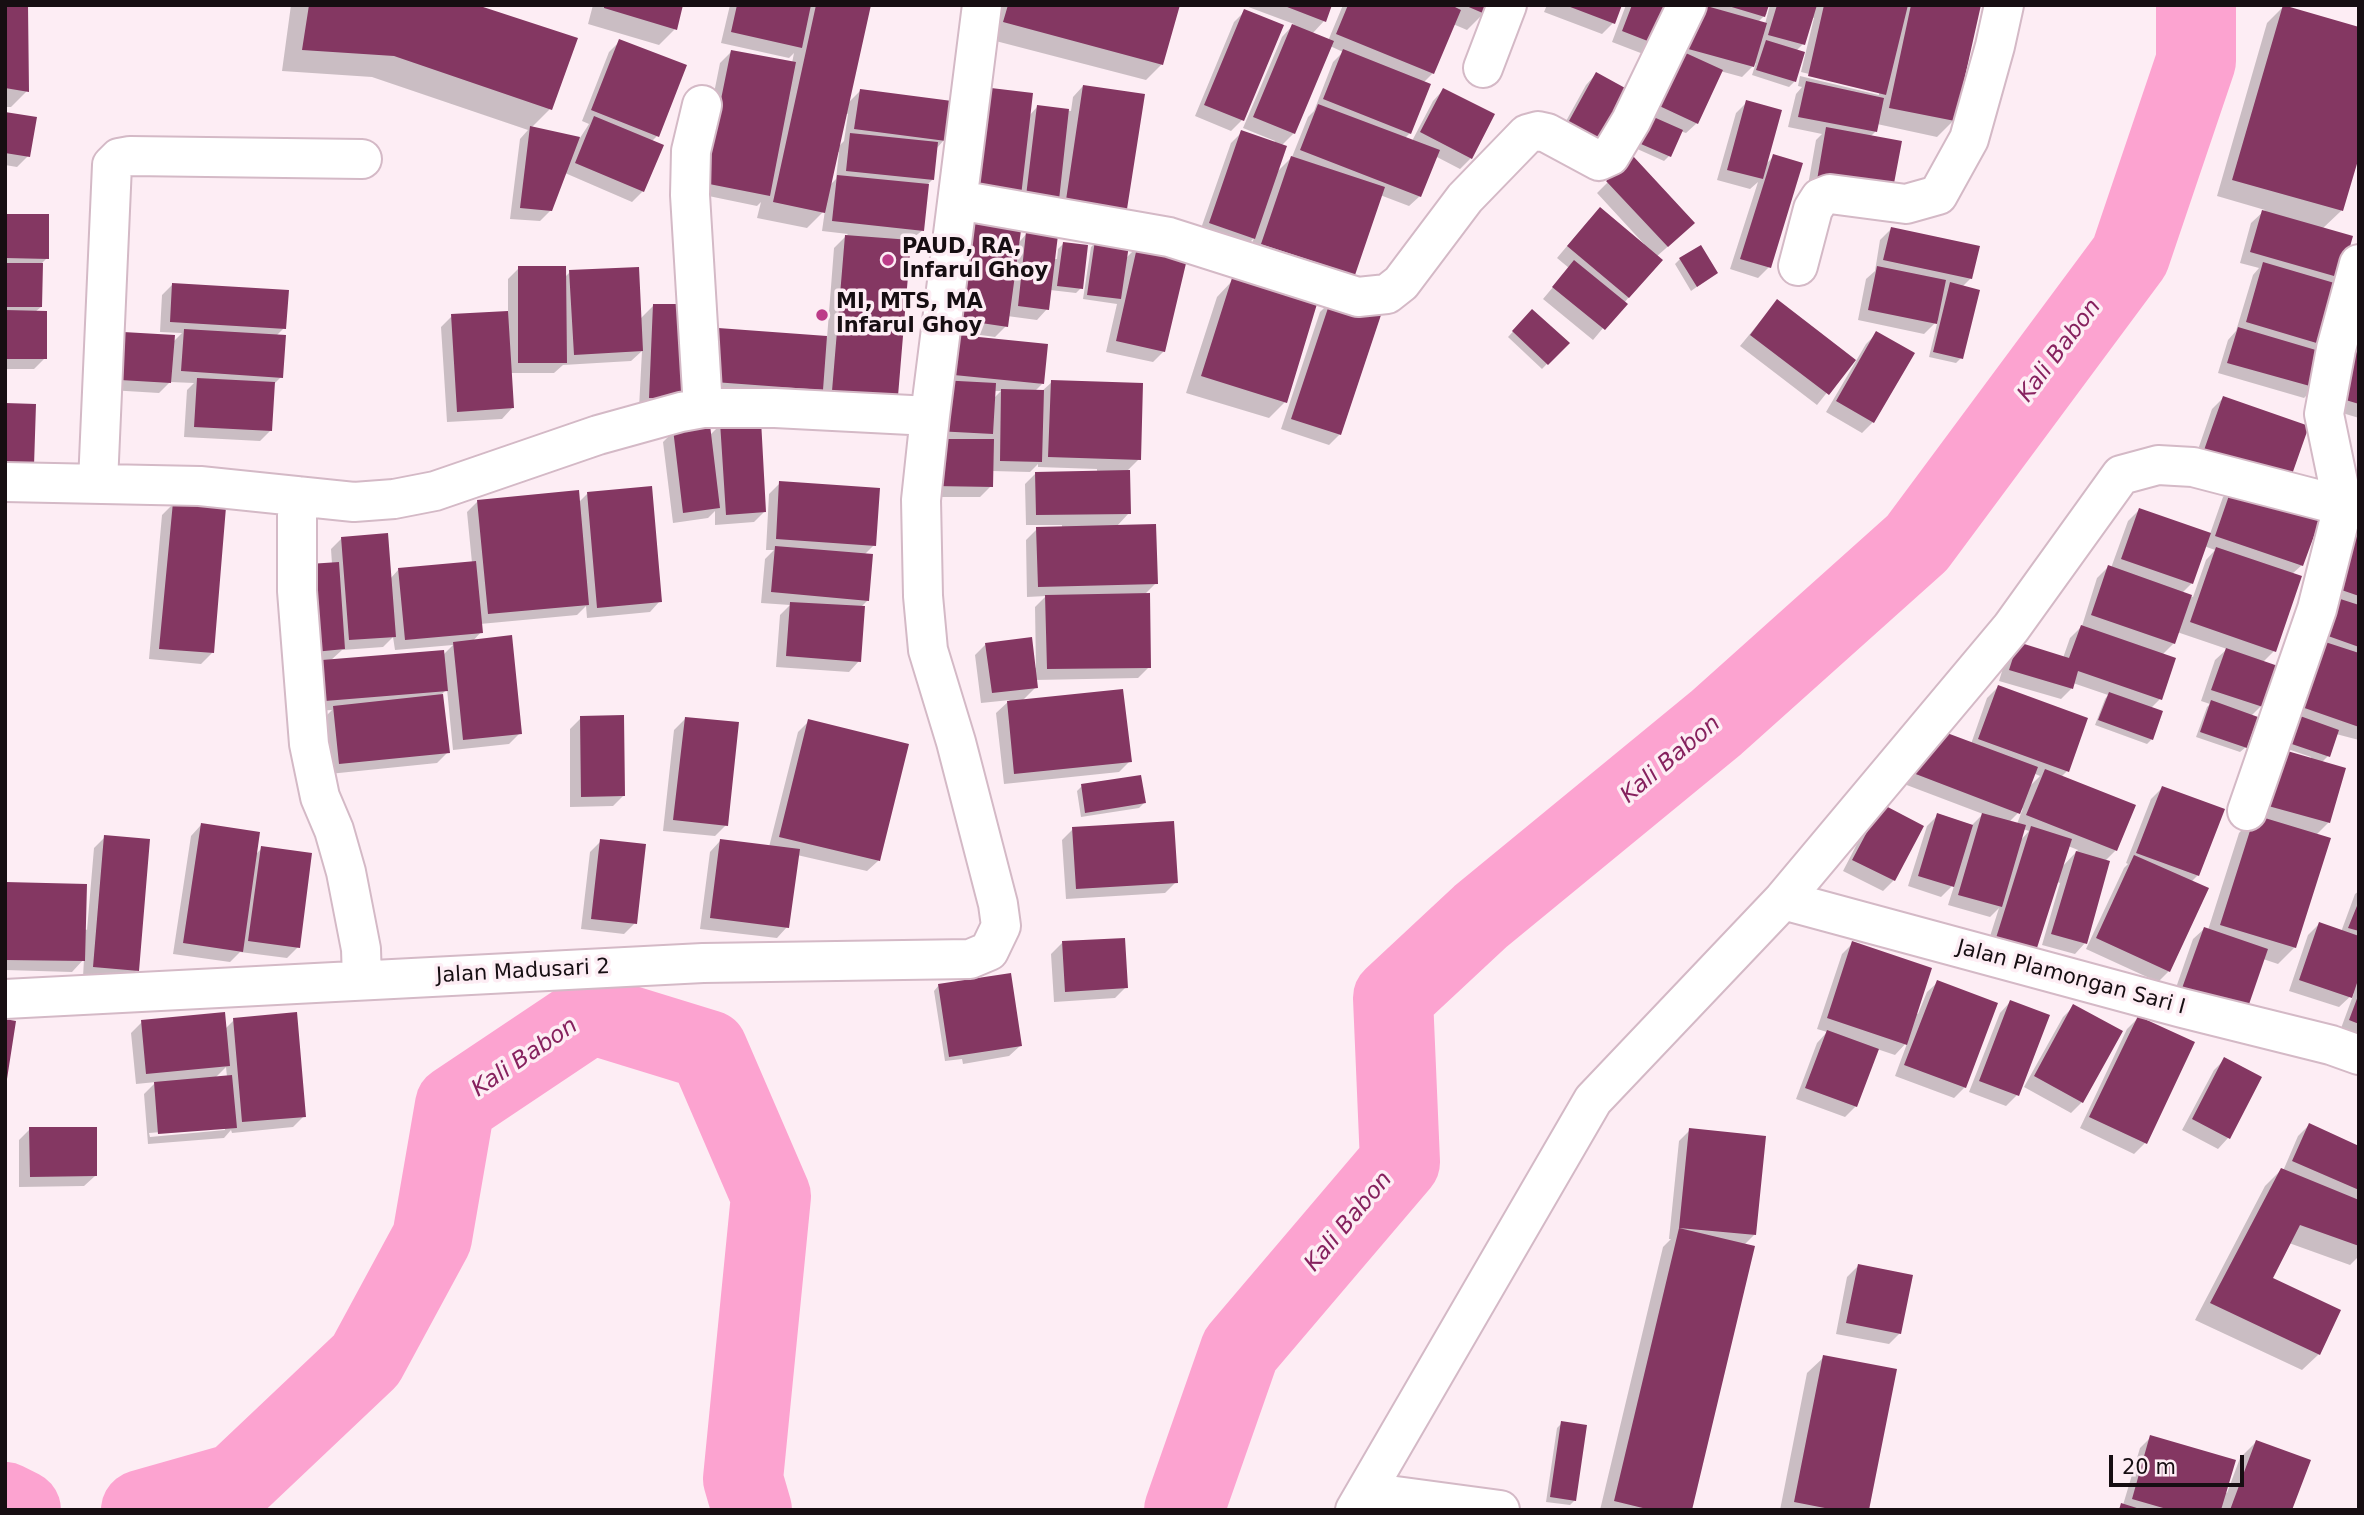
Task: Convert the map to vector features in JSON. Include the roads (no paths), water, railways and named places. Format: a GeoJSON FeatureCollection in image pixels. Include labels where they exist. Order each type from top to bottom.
{"type":"FeatureCollection","features":[{"type":"Feature","properties":{"kind":"street","name":"Jalan Madusari 2"},"geometry":{"type":"LineString","coordinates":[[5,999],[703,963],[970,959],[989,951],[1001,926],[998,904],[956,742],[928,650],[923,596],[921,500],[982,5]]}},
{"type":"Feature","properties":{"kind":"street"},"geometry":{"type":"LineString","coordinates":[[1483,68],[1507,5]]}},
{"type":"Feature","properties":{"kind":"street"},"geometry":{"type":"LineString","coordinates":[[958,200],[1169,237],[1358,297],[1387,294],[1401,283],[1465,198],[1527,134],[1538,131],[1547,133],[1599,160],[1610,156],[1631,121],[1687,5]]}},
{"type":"Feature","properties":{"kind":"street"},"geometry":{"type":"LineString","coordinates":[[1798,266],[1813,209],[1820,198],[1830,194],[1906,204],[1938,195],[1969,139],[1996,46],[2004,5]]}},
{"type":"Feature","properties":{"kind":"street"},"geometry":{"type":"LineString","coordinates":[[702,105],[691,151],[690,195],[703,408]]}},
{"type":"Feature","properties":{"kind":"street"},"geometry":{"type":"LineString","coordinates":[[98,483],[112,165],[119,158],[130,156],[362,159]]}},
{"type":"Feature","properties":{"kind":"street"},"geometry":{"type":"LineString","coordinates":[[2247,811],[2317,609],[2343,506],[2324,414],[2336,349],[2359,264]]}},
{"type":"Feature","properties":{"kind":"street"},"geometry":{"type":"LineString","coordinates":[[5,482],[200,486],[354,502],[394,499],[435,491],[598,435],[703,408],[775,408],[930,416]]}},
{"type":"Feature","properties":{"kind":"street"},"geometry":{"type":"LineString","coordinates":[[1500,1510],[1360,1501],[1593,1100],[1783,900],[2011,628],[2122,475],[2158,465],[2193,467],[2343,506]]}},
{"type":"Feature","properties":{"kind":"street"},"geometry":{"type":"LineString","coordinates":[[297,496],[297,592],[309,744],[320,797],[334,830],[346,872],[361,949],[362,980]]}},
{"type":"Feature","properties":{"kind":"street","name":"Jalan Plamongan Sari I"},"geometry":{"type":"LineString","coordinates":[[1783,900],[2182,1008],[2331,1045],[2359,1055]]}},
{"type":"Feature","properties":{"kind":"waterway","name":"Kali Babon"},"geometry":{"type":"LineString","coordinates":[[1184,1510],[1240,1350],[1400,1162],[1393,998],[1481,916],[1716,723],[1917,543],[2130,256],[2196,61],[2196,5]]}},
{"type":"Feature","properties":{"kind":"waterway","name":"Kali Babon"},"geometry":{"type":"LineString","coordinates":[[141,1510],[236,1483],[366,1360],[432,1238],[455,1105],[591,1014],[708,1050],[771,1196],[743,1479],[752,1510]]}},
{"type":"Feature","properties":{"kind":"waterway","name":"Kali Babon"},"geometry":{"type":"LineString","coordinates":[[5,1502],[21,1510]]}},
{"type":"Feature","properties":{"kind":"place","name":"PAUD, RA, Infarul Ghoy"},"geometry":{"type":"Point","coordinates":[888,260]}},
{"type":"Feature","properties":{"kind":"place","name":"MI, MTS, MA Infarul Ghoy"},"geometry":{"type":"Point","coordinates":[822,315]}}]}
